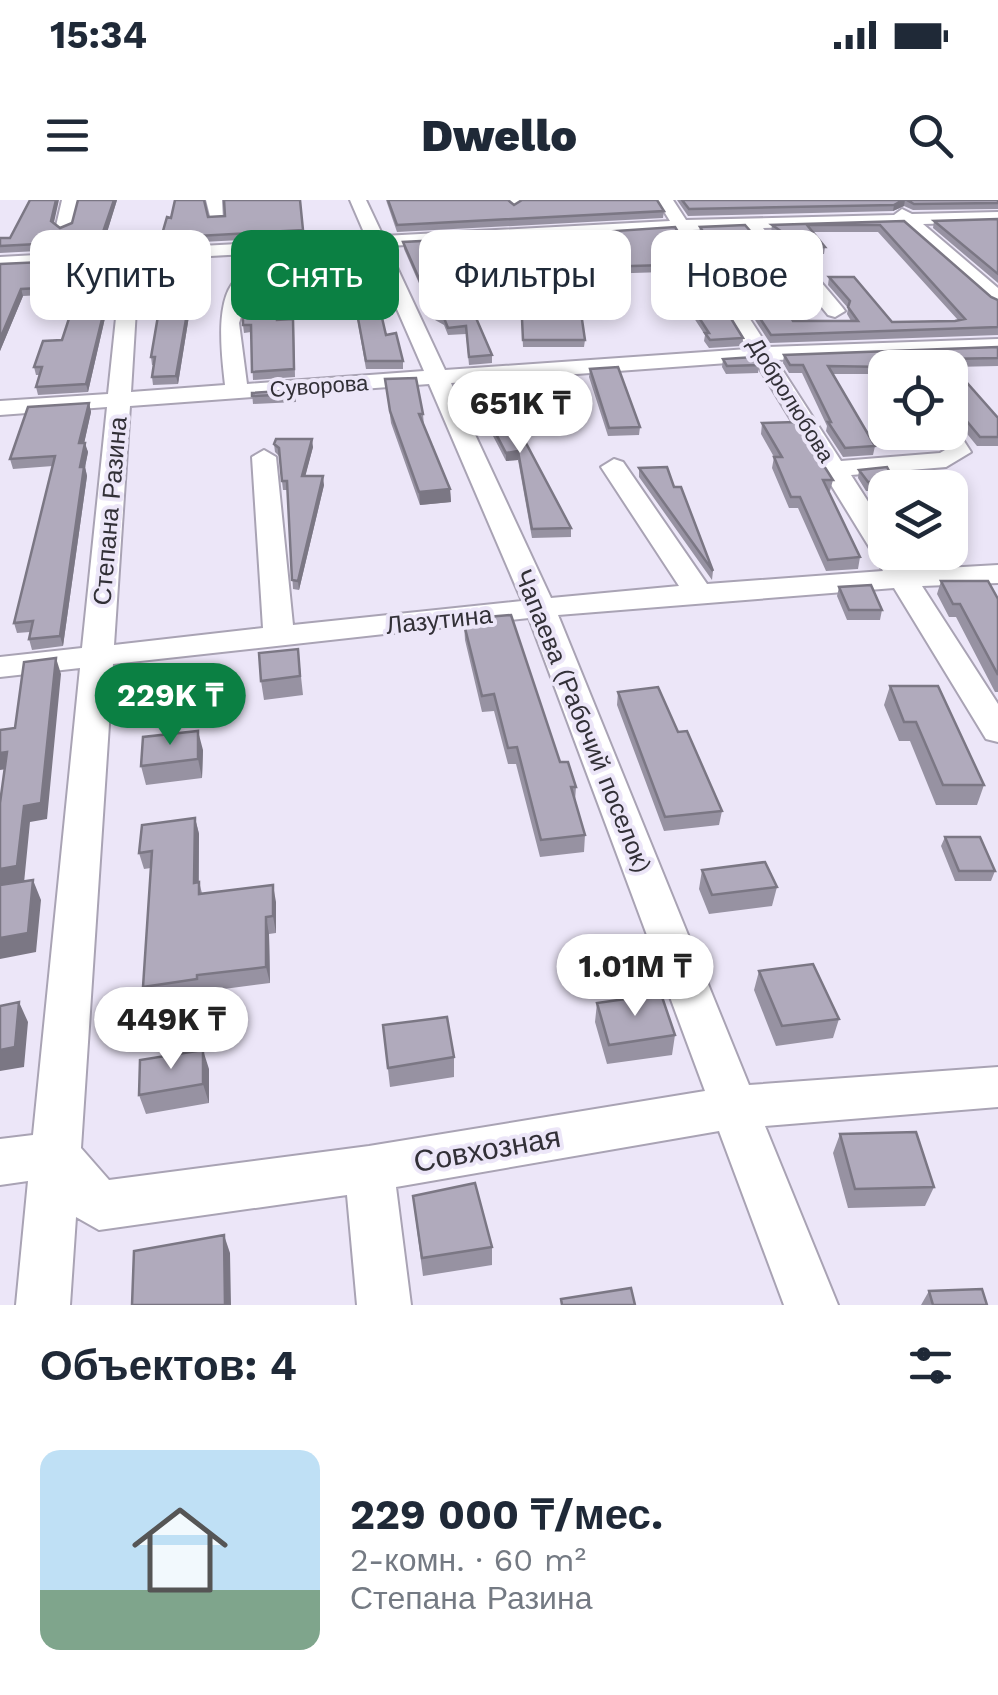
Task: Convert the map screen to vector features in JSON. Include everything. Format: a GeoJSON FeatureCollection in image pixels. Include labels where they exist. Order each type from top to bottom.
{"type":"FeatureCollection","features":[{"type":"Feature","properties":{"kind":"street"},"geometry":{"type":"LineString","coordinates":[[64,226],[70,200]]}},
{"type":"Feature","properties":{"kind":"street","name":"Чапаева (Рабочий поселок)"},"geometry":{"type":"LineString","coordinates":[[358,200],[370,230]]}},
{"type":"Feature","properties":{"kind":"street","name":"Добролюбова"},"geometry":{"type":"LineString","coordinates":[[665,200],[868,523]]}},
{"type":"Feature","properties":{"kind":"street"},"geometry":{"type":"LineString","coordinates":[[746,200],[768,246],[788,254],[836,312]]}},
{"type":"Feature","properties":{"kind":"street"},"geometry":{"type":"LineString","coordinates":[[886,200],[998,298]]}},
{"type":"Feature","properties":{"kind":"street"},"geometry":{"type":"LineString","coordinates":[[565,230],[908,219],[993,221]]}},
{"type":"Feature","properties":{"kind":"street"},"geometry":{"type":"LineString","coordinates":[[0,262],[30,260]]}},
{"type":"Feature","properties":{"kind":"street","name":"Чапаева (Рабочий поселок)"},"geometry":{"type":"LineString","coordinates":[[399,295],[541,609],[811,1305]]}},
{"type":"Feature","properties":{"kind":"street"},"geometry":{"type":"LineString","coordinates":[[231,317],[237,392]]}},
{"type":"Feature","properties":{"kind":"street","name":"Степана Разина"},"geometry":{"type":"LineString","coordinates":[[43,1305],[126,320]]}},
{"type":"Feature","properties":{"kind":"street","name":"Суворова"},"geometry":{"type":"LineString","coordinates":[[0,408],[762,354],[998,345]]}},
{"type":"Feature","properties":{"kind":"street"},"geometry":{"type":"LineString","coordinates":[[834,469],[946,460],[958,450]]}},
{"type":"Feature","properties":{"kind":"street"},"geometry":{"type":"LineString","coordinates":[[264,457],[279,637]]}},
{"type":"Feature","properties":{"kind":"street"},"geometry":{"type":"LineString","coordinates":[[614,467],[700,595]]}},
{"type":"Feature","properties":{"kind":"street","name":"Лазутина"},"geometry":{"type":"LineString","coordinates":[[0,667],[700,595],[868,564]]}},
{"type":"Feature","properties":{"kind":"street","name":"Добролюбова"},"geometry":{"type":"LineString","coordinates":[[897,570],[998,731]]}},
{"type":"Feature","properties":{"kind":"street","name":"Лазутина"},"geometry":{"type":"LineString","coordinates":[[967,570],[998,574]]}},
{"type":"Feature","properties":{"kind":"street","name":"Совхозная"},"geometry":{"type":"LineString","coordinates":[[55,1156],[99,1206],[369,1169],[737,1108],[998,1087]]}},
{"type":"Feature","properties":{"kind":"street"},"geometry":{"type":"LineString","coordinates":[[0,1162],[55,1156]]}},
{"type":"Feature","properties":{"kind":"street"},"geometry":{"type":"LineString","coordinates":[[369,1169],[384,1305]]}},
{"type":"Feature","properties":{"kind":"building"},"geometry":{"type":"Polygon","coordinates":[[[30,200],[56,200],[51,221],[60,228],[72,223],[78,200],[114,200],[104,230],[30,230],[30,244],[0,246],[0,238],[10,238],[30,200]]]}},
{"type":"Feature","properties":{"kind":"building"},"geometry":{"type":"Polygon","coordinates":[[[175,200],[204,200],[208,217],[225,216],[224,200],[300,200],[303,230],[231,230],[231,234],[211,235],[211,230],[163,230],[167,217],[171,218],[175,200]]]}},
{"type":"Feature","properties":{"kind":"building"},"geometry":{"type":"Polygon","coordinates":[[[388,200],[508,200],[514,205],[522,200],[657,200],[664,211],[397,225],[388,200]]]}},
{"type":"Feature","properties":{"kind":"building"},"geometry":{"type":"Polygon","coordinates":[[[682,200],[903,200],[894,205],[689,209],[682,200]]]}},
{"type":"Feature","properties":{"kind":"building"},"geometry":{"type":"Polygon","coordinates":[[[907,200],[998,200],[998,203],[914,204],[907,200]]]}},
{"type":"Feature","properties":{"kind":"building"},"geometry":{"type":"Polygon","coordinates":[[[998,219],[998,274],[934,221],[998,219]]]}},
{"type":"Feature","properties":{"kind":"building"},"geometry":{"type":"Polygon","coordinates":[[[904,221],[998,300],[998,327],[771,335],[761,320],[858,321],[848,307],[850,301],[829,277],[854,277],[892,322],[965,319],[880,225],[807,225],[811,230],[779,230],[772,225],[904,221]]]}},
{"type":"Feature","properties":{"kind":"building"},"geometry":{"type":"Polygon","coordinates":[[[745,225],[749,230],[700,227],[745,225]]]}},
{"type":"Feature","properties":{"kind":"building"},"geometry":{"type":"Polygon","coordinates":[[[675,227],[677,230],[651,230],[651,265],[631,266],[630,230],[675,227]]]}},
{"type":"Feature","properties":{"kind":"building"},"geometry":{"type":"Polygon","coordinates":[[[419,241],[419,279],[403,242],[419,241]]]}},
{"type":"Feature","properties":{"kind":"building"},"geometry":{"type":"Polygon","coordinates":[[[30,263],[30,289],[21,289],[0,339],[0,264],[30,263]]]}},
{"type":"Feature","properties":{"kind":"building"},"geometry":{"type":"Polygon","coordinates":[[[69,320],[102,320],[86,384],[36,387],[42,367],[34,367],[43,341],[62,340],[69,320]]]}},
{"type":"Feature","properties":{"kind":"building"},"geometry":{"type":"Polygon","coordinates":[[[157,320],[186,320],[176,376],[152,377],[155,357],[151,357],[157,320]]]}},
{"type":"Feature","properties":{"kind":"building"},"geometry":{"type":"Polygon","coordinates":[[[243,320],[293,320],[294,369],[252,372],[251,325],[243,325],[243,320]]]}},
{"type":"Feature","properties":{"kind":"building"},"geometry":{"type":"Polygon","coordinates":[[[358,320],[382,320],[386,335],[396,333],[403,361],[366,361],[358,320]]]}},
{"type":"Feature","properties":{"kind":"building"},"geometry":{"type":"Polygon","coordinates":[[[445,320],[477,320],[492,355],[469,357],[466,326],[448,328],[445,320]]]}},
{"type":"Feature","properties":{"kind":"building"},"geometry":{"type":"Polygon","coordinates":[[[522,320],[582,320],[585,340],[523,340],[522,320]]]}},
{"type":"Feature","properties":{"kind":"building"},"geometry":{"type":"Polygon","coordinates":[[[701,320],[732,320],[743,338],[710,340],[705,333],[709,333],[701,320]]]}},
{"type":"Feature","properties":{"kind":"building"},"geometry":{"type":"Polygon","coordinates":[[[998,347],[998,358],[968,359],[968,350],[918,350],[998,347]]]}},
{"type":"Feature","properties":{"kind":"building"},"geometry":{"type":"Polygon","coordinates":[[[868,352],[868,367],[828,366],[868,434],[868,446],[845,448],[828,422],[803,365],[790,365],[784,355],[868,352]]]}},
{"type":"Feature","properties":{"kind":"building"},"geometry":{"type":"Polygon","coordinates":[[[754,357],[759,365],[727,366],[723,359],[754,357]]]}},
{"type":"Feature","properties":{"kind":"building"},"geometry":{"type":"Polygon","coordinates":[[[618,367],[640,427],[609,428],[590,369],[618,367]]]}},
{"type":"Feature","properties":{"kind":"building"},"geometry":{"type":"Polygon","coordinates":[[[497,376],[500,394],[571,528],[532,529],[518,451],[506,453],[467,378],[497,376]]]}},
{"type":"Feature","properties":{"kind":"building"},"geometry":{"type":"Polygon","coordinates":[[[416,378],[423,414],[419,414],[450,489],[419,492],[390,411],[385,379],[416,378]]]}},
{"type":"Feature","properties":{"kind":"building"},"geometry":{"type":"Polygon","coordinates":[[[968,384],[998,418],[998,437],[980,437],[968,423],[968,384]]]}},
{"type":"Feature","properties":{"kind":"building"},"geometry":{"type":"Polygon","coordinates":[[[295,390],[295,394],[252,396],[252,393],[295,390]]]}},
{"type":"Feature","properties":{"kind":"building"},"geometry":{"type":"Polygon","coordinates":[[[89,403],[79,443],[85,443],[80,467],[84,467],[60,636],[29,639],[33,621],[14,623],[55,456],[10,459],[28,407],[89,403]]]}},
{"type":"Feature","properties":{"kind":"building"},"geometry":{"type":"Polygon","coordinates":[[[796,422],[833,480],[823,480],[860,557],[828,560],[800,497],[791,497],[774,457],[782,457],[762,423],[796,422]]]}},
{"type":"Feature","properties":{"kind":"building"},"geometry":{"type":"Polygon","coordinates":[[[276,439],[312,439],[302,476],[323,476],[298,581],[292,580],[287,481],[282,481],[276,439]]]}},
{"type":"Feature","properties":{"kind":"building"},"geometry":{"type":"Polygon","coordinates":[[[667,467],[674,487],[681,487],[713,571],[639,468],[667,467]]]}},
{"type":"Feature","properties":{"kind":"building"},"geometry":{"type":"Polygon","coordinates":[[[887,467],[889,470],[868,470],[868,482],[859,470],[887,467]]]}},
{"type":"Feature","properties":{"kind":"building"},"geometry":{"type":"Polygon","coordinates":[[[941,581],[988,581],[998,599],[998,675],[960,604],[953,604],[941,581]]]}},
{"type":"Feature","properties":{"kind":"building"},"geometry":{"type":"Polygon","coordinates":[[[871,585],[882,610],[849,610],[839,587],[871,585]]]}},
{"type":"Feature","properties":{"kind":"building"},"geometry":{"type":"Polygon","coordinates":[[[511,615],[560,762],[568,762],[585,835],[541,840],[517,747],[508,748],[494,694],[482,696],[464,624],[476,623],[475,618],[511,615]]]}},
{"type":"Feature","properties":{"kind":"building"},"geometry":{"type":"Polygon","coordinates":[[[298,649],[300,676],[261,681],[259,653],[298,649]]]}},
{"type":"Feature","properties":{"kind":"building"},"geometry":{"type":"Polygon","coordinates":[[[56,658],[41,803],[24,806],[17,866],[0,869],[0,803],[7,752],[0,753],[0,730],[15,728],[24,662],[56,658]]]}},
{"type":"Feature","properties":{"kind":"building"},"geometry":{"type":"Polygon","coordinates":[[[890,686],[938,686],[984,785],[943,785],[916,722],[904,722],[890,686]]]}},
{"type":"Feature","properties":{"kind":"building"},"geometry":{"type":"Polygon","coordinates":[[[658,687],[678,732],[687,731],[722,811],[665,817],[618,692],[658,687]]]}},
{"type":"Feature","properties":{"kind":"building"},"geometry":{"type":"Polygon","coordinates":[[[198,731],[198,759],[141,766],[143,737],[198,731]]]}},
{"type":"Feature","properties":{"kind":"building"},"geometry":{"type":"Polygon","coordinates":[[[195,818],[194,883],[199,882],[199,894],[273,885],[273,916],[266,917],[266,967],[197,975],[197,979],[143,987],[152,851],[139,853],[142,825],[195,818]]]}},
{"type":"Feature","properties":{"kind":"building"},"geometry":{"type":"Polygon","coordinates":[[[945,837],[980,837],[995,871],[959,871],[945,837]]]}},
{"type":"Feature","properties":{"kind":"building"},"geometry":{"type":"Polygon","coordinates":[[[765,862],[777,887],[712,895],[702,870],[765,862]]]}},
{"type":"Feature","properties":{"kind":"building"},"geometry":{"type":"Polygon","coordinates":[[[33,880],[28,933],[0,938],[0,885],[33,880]]]}},
{"type":"Feature","properties":{"kind":"building"},"geometry":{"type":"Polygon","coordinates":[[[813,964],[839,1019],[782,1026],[759,971],[813,964]]]}},
{"type":"Feature","properties":{"kind":"building"},"geometry":{"type":"Polygon","coordinates":[[[661,994],[675,1035],[609,1045],[597,1003],[661,994]]]}},
{"type":"Feature","properties":{"kind":"building"},"geometry":{"type":"Polygon","coordinates":[[[19,1002],[15,1047],[0,1050],[0,1006],[19,1002]]]}},
{"type":"Feature","properties":{"kind":"building"},"geometry":{"type":"Polygon","coordinates":[[[447,1017],[454,1057],[388,1068],[383,1025],[447,1017]]]}},
{"type":"Feature","properties":{"kind":"building"},"geometry":{"type":"Polygon","coordinates":[[[203,1050],[203,1084],[139,1095],[140,1060],[203,1050]]]}},
{"type":"Feature","properties":{"kind":"building"},"geometry":{"type":"Polygon","coordinates":[[[916,1132],[934,1187],[855,1189],[840,1134],[916,1132]]]}},
{"type":"Feature","properties":{"kind":"building"},"geometry":{"type":"Polygon","coordinates":[[[475,1183],[492,1247],[422,1258],[413,1196],[475,1183]]]}},
{"type":"Feature","properties":{"kind":"building"},"geometry":{"type":"Polygon","coordinates":[[[224,1235],[225,1305],[132,1305],[134,1251],[224,1235]]]}},
{"type":"Feature","properties":{"kind":"building"},"geometry":{"type":"Polygon","coordinates":[[[631,1288],[635,1305],[562,1305],[561,1299],[631,1288]]]}},
{"type":"Feature","properties":{"kind":"building"},"geometry":{"type":"Polygon","coordinates":[[[982,1289],[987,1305],[933,1305],[929,1291],[982,1289]]]}}]}
